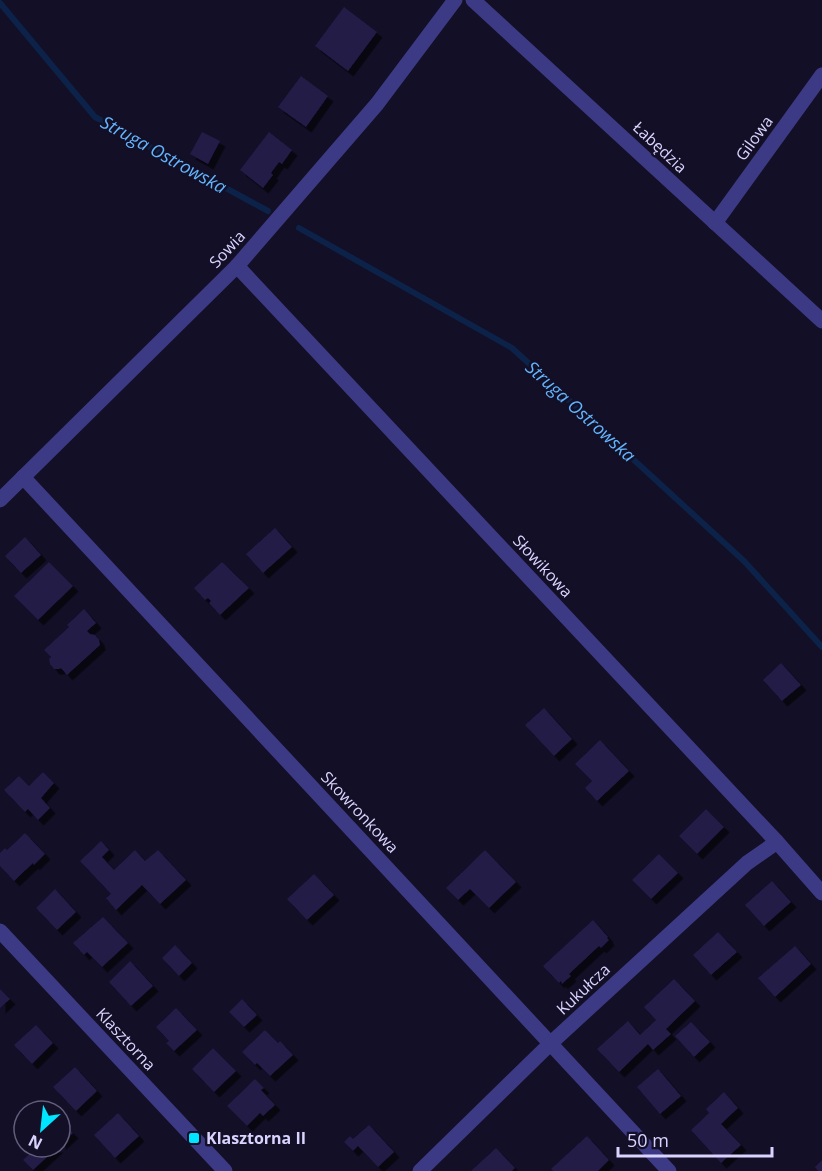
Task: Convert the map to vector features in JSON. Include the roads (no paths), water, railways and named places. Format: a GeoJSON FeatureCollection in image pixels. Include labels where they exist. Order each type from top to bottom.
{"type":"FeatureCollection","features":[{"type":"Feature","properties":{"kind":"street","name":"Sowia"},"geometry":{"type":"LineString","coordinates":[[0,500],[237,266],[377,104],[455,0]]}},
{"type":"Feature","properties":{"kind":"street","name":"Łabędzia"},"geometry":{"type":"LineString","coordinates":[[473,0],[822,321]]}},
{"type":"Feature","properties":{"kind":"street","name":"Gilowa"},"geometry":{"type":"LineString","coordinates":[[715,223],[822,75]]}},
{"type":"Feature","properties":{"kind":"street","name":"Słowikowa"},"geometry":{"type":"LineString","coordinates":[[237,266],[777,842],[822,893]]}},
{"type":"Feature","properties":{"kind":"street","name":"Skowronkowa"},"geometry":{"type":"LineString","coordinates":[[23,477],[669,1171]]}},
{"type":"Feature","properties":{"kind":"street","name":"Kukułcza"},"geometry":{"type":"LineString","coordinates":[[420,1171],[551,1043],[747,863],[777,842]]}},
{"type":"Feature","properties":{"kind":"street","name":"Klasztorna"},"geometry":{"type":"LineString","coordinates":[[0,931],[225,1171]]}},
{"type":"Feature","properties":{"kind":"waterway","name":"Struga Ostrowska"},"geometry":{"type":"LineString","coordinates":[[0,3],[95,117],[268,211]]}},
{"type":"Feature","properties":{"kind":"waterway","name":"Struga Ostrowska"},"geometry":{"type":"LineString","coordinates":[[299,228],[512,348],[744,561],[822,647]]}},
{"type":"Feature","properties":{"kind":"place","name":"Klasztorna II"},"geometry":{"type":"Point","coordinates":[194,1138]}}]}
